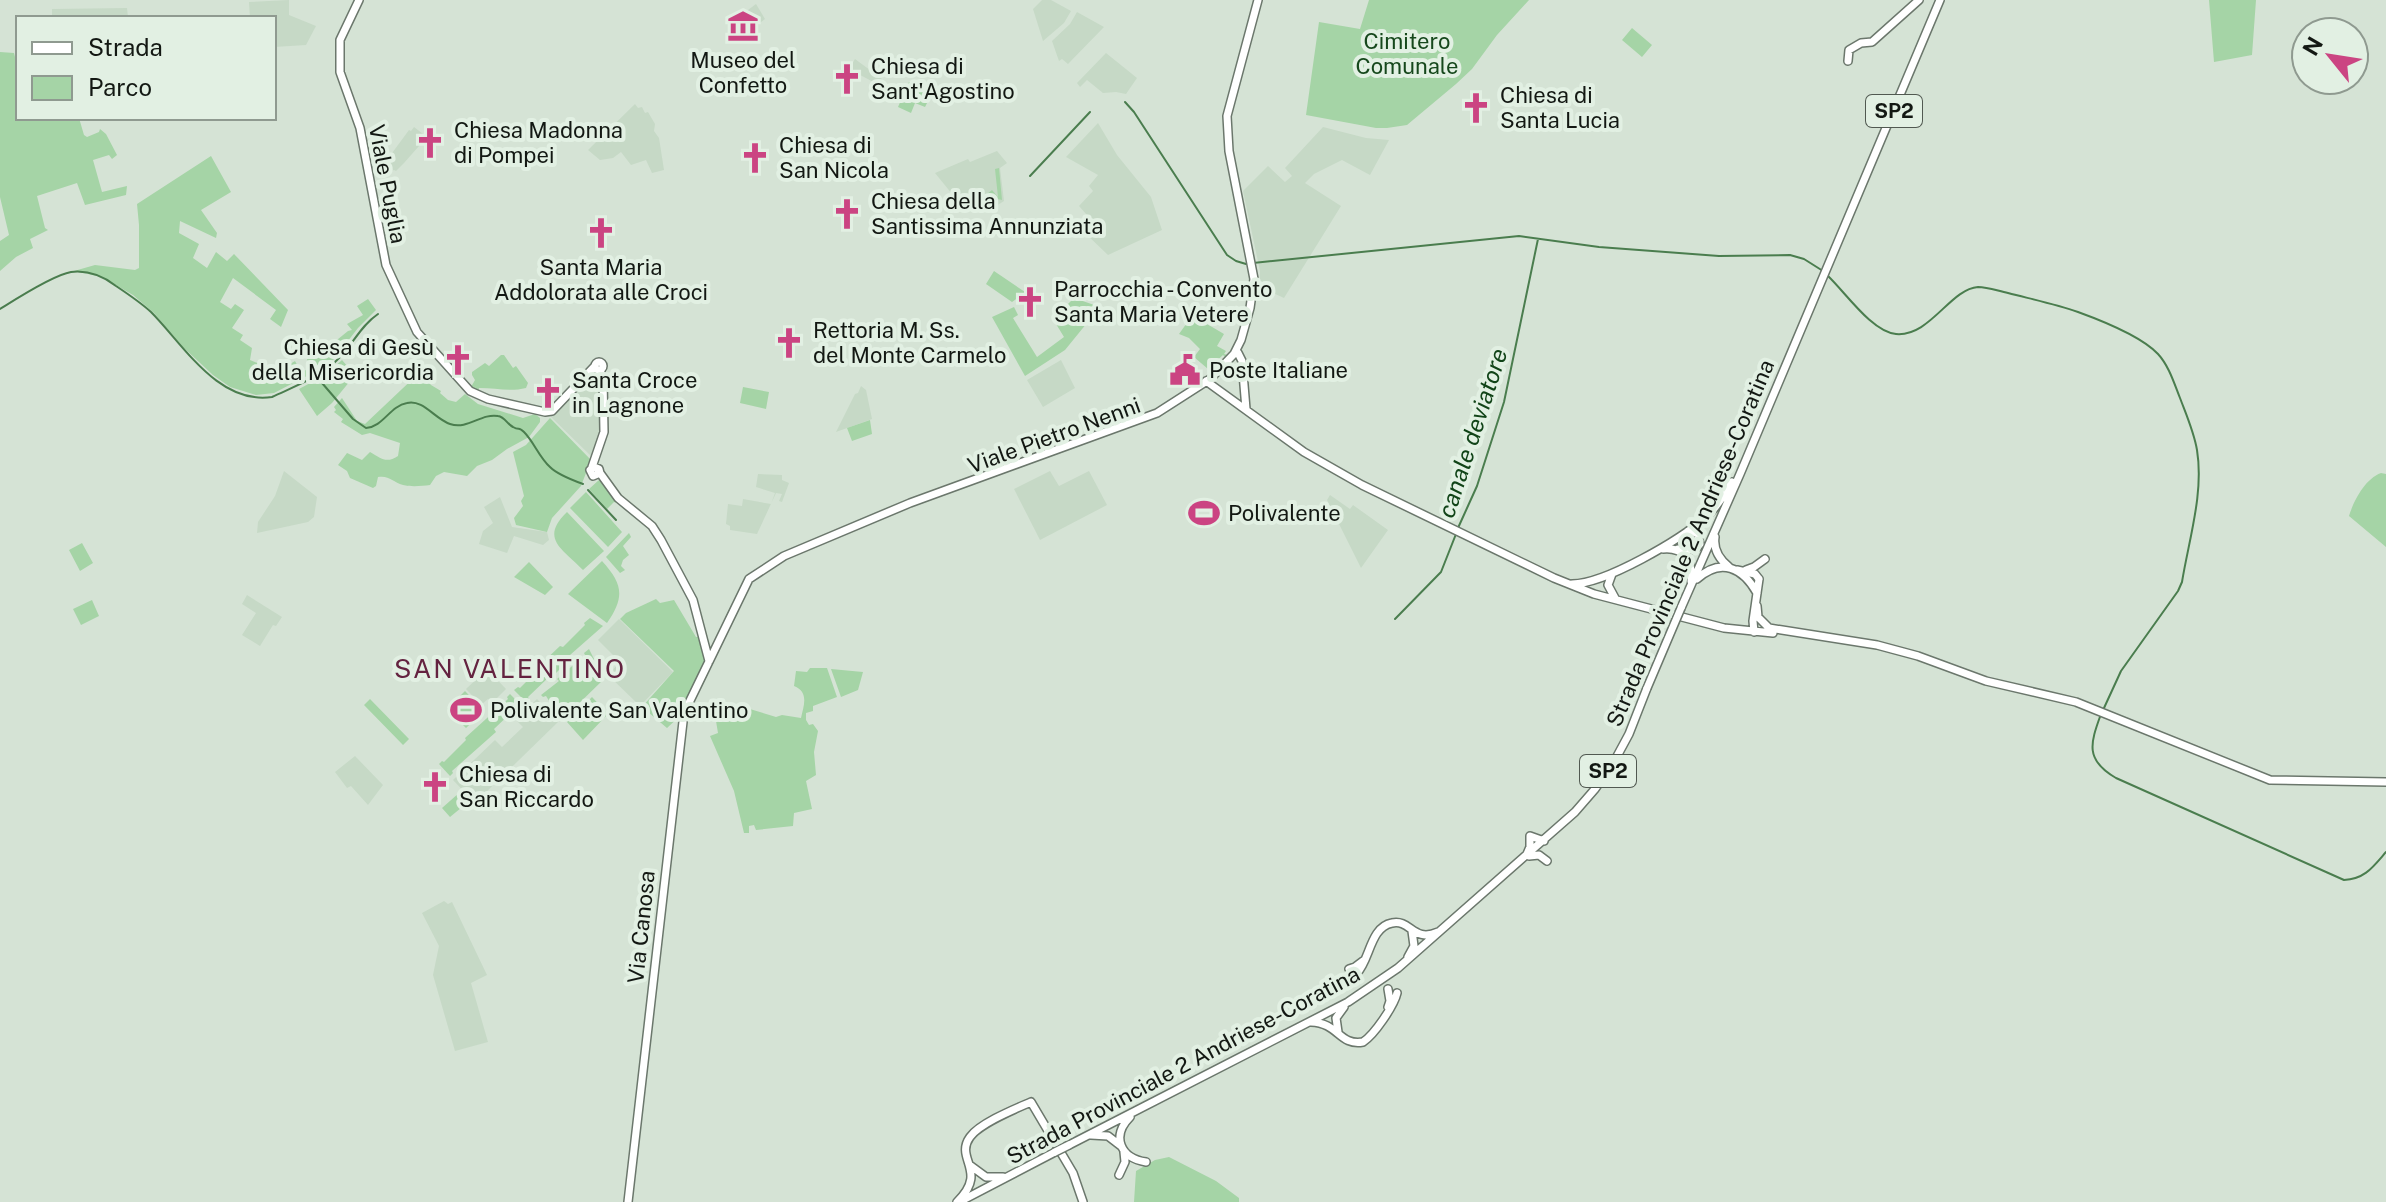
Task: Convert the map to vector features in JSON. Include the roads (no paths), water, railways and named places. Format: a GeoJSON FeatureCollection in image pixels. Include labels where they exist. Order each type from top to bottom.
{"type":"FeatureCollection","features":[{"type":"Feature","properties":{"kind":"main road","name":"Viale Puglia"},"geometry":{"type":"LineString","coordinates":[[359,0],[339,44],[340,72],[360,128],[386,265],[414,327],[475,394],[547,412],[552,411],[588,374],[597,369],[603,378],[604,432],[597,469],[618,498],[652,526],[661,540],[693,600],[709,661]]}},
{"type":"Feature","properties":{"kind":"main road"},"geometry":{"type":"LineString","coordinates":[[1207,382],[1226,369],[1238,353],[1256,294],[1253,263],[1229,151],[1227,116],[1260,0]]}},
{"type":"Feature","properties":{"kind":"main road"},"geometry":{"type":"LineString","coordinates":[[1851,48],[1872,42],[1919,0]]}},
{"type":"Feature","properties":{"kind":"main road","name":"Strada Provinciale 2 Andriese-Coratina"},"geometry":{"type":"LineString","coordinates":[[958,1202],[1348,1002],[1379,983],[1525,858],[1585,801],[1629,734],[1938,0]]}},
{"type":"Feature","properties":{"kind":"main road"},"geometry":{"type":"LineString","coordinates":[[1851,48],[1858,54]]}},
{"type":"Feature","properties":{"kind":"main road"},"geometry":{"type":"LineString","coordinates":[[1848,61],[1851,48]]}},
{"type":"Feature","properties":{"kind":"main road"},"geometry":{"type":"LineString","coordinates":[[1207,382],[1228,363],[1239,346],[1253,294],[1253,263]]}},
{"type":"Feature","properties":{"kind":"main road"},"geometry":{"type":"LineString","coordinates":[[1238,353],[1242,361],[1246,409]]}},
{"type":"Feature","properties":{"kind":"main road"},"geometry":{"type":"LineString","coordinates":[[1207,382],[1304,452],[1362,485],[1567,584],[1594,594],[1730,629],[1800,634]]}},
{"type":"Feature","properties":{"kind":"main road","name":"Viale Pietro Nenni"},"geometry":{"type":"LineString","coordinates":[[749,579],[774,563],[904,507],[1157,417],[1207,382]]}},
{"type":"Feature","properties":{"kind":"main road"},"geometry":{"type":"LineString","coordinates":[[1567,584],[1612,574],[1688,531],[1718,503],[1746,460]]}},
{"type":"Feature","properties":{"kind":"main road"},"geometry":{"type":"LineString","coordinates":[[1720,519],[1714,541],[1721,560],[1759,579],[1754,632]]}},
{"type":"Feature","properties":{"kind":"main road"},"geometry":{"type":"LineString","coordinates":[[1657,550],[1696,549],[1700,544],[1697,533],[1688,531]]}},
{"type":"Feature","properties":{"kind":"main road"},"geometry":{"type":"LineString","coordinates":[[1678,549],[1689,559],[1692,568],[1690,587]]}},
{"type":"Feature","properties":{"kind":"main road"},"geometry":{"type":"LineString","coordinates":[[1690,587],[1712,568],[1739,571],[1754,567],[1765,559]]}},
{"type":"Feature","properties":{"kind":"main road"},"geometry":{"type":"LineString","coordinates":[[1739,571],[1757,593]]}},
{"type":"Feature","properties":{"kind":"main road"},"geometry":{"type":"LineString","coordinates":[[1594,594],[1612,574]]}},
{"type":"Feature","properties":{"kind":"main road"},"geometry":{"type":"LineString","coordinates":[[1612,574],[1609,588],[1615,599]]}},
{"type":"Feature","properties":{"kind":"main road","name":"Via Canosa"},"geometry":{"type":"LineString","coordinates":[[628,1202],[684,713],[749,579]]}},
{"type":"Feature","properties":{"kind":"main road"},"geometry":{"type":"LineString","coordinates":[[1594,594],[1597,579]]}},
{"type":"Feature","properties":{"kind":"main road"},"geometry":{"type":"LineString","coordinates":[[1730,629],[1746,625],[1757,612]]}},
{"type":"Feature","properties":{"kind":"main road"},"geometry":{"type":"LineString","coordinates":[[1757,612],[1769,628],[1877,645],[1935,661],[1986,681],[2060,697],[2103,711],[2270,780],[2386,782]]}},
{"type":"Feature","properties":{"kind":"main road"},"geometry":{"type":"LineString","coordinates":[[1530,836],[1545,840],[1547,861],[1539,855],[1525,858],[1530,847],[1530,836]]}},
{"type":"Feature","properties":{"kind":"main road"},"geometry":{"type":"LineString","coordinates":[[1349,969],[1362,964],[1384,926],[1401,923],[1426,936],[1443,930]]}},
{"type":"Feature","properties":{"kind":"main road"},"geometry":{"type":"LineString","coordinates":[[1405,962],[1414,946],[1412,931]]}},
{"type":"Feature","properties":{"kind":"main road"},"geometry":{"type":"LineString","coordinates":[[1362,964],[1366,977]]}},
{"type":"Feature","properties":{"kind":"main road"},"geometry":{"type":"LineString","coordinates":[[1309,1022],[1322,1023],[1348,1042],[1363,1042],[1373,1033],[1392,1001],[1388,989]]}},
{"type":"Feature","properties":{"kind":"main road"},"geometry":{"type":"LineString","coordinates":[[1392,1001],[1404,997]]}},
{"type":"Feature","properties":{"kind":"main road"},"geometry":{"type":"LineString","coordinates":[[1338,1032],[1336,1018],[1348,1002]]}},
{"type":"Feature","properties":{"kind":"main road"},"geometry":{"type":"LineString","coordinates":[[958,1202],[971,1182],[966,1146],[972,1135],[1031,1102],[1069,1165],[1083,1202]]}},
{"type":"Feature","properties":{"kind":"main road"},"geometry":{"type":"LineString","coordinates":[[1122,1148],[1121,1128],[1134,1112]]}},
{"type":"Feature","properties":{"kind":"main road"},"geometry":{"type":"LineString","coordinates":[[1089,1135],[1108,1136],[1122,1148],[1128,1160]]}},
{"type":"Feature","properties":{"kind":"main road"},"geometry":{"type":"LineString","coordinates":[[1128,1160],[1146,1162]]}},
{"type":"Feature","properties":{"kind":"main road"},"geometry":{"type":"LineString","coordinates":[[1119,1175],[1128,1160]]}},
{"type":"Feature","properties":{"kind":"main road"},"geometry":{"type":"LineString","coordinates":[[968,1161],[986,1177],[1012,1175]]}},
{"type":"Feature","properties":{"kind":"waterway"},"geometry":{"type":"LineString","coordinates":[[1125,102],[1227,255],[1246,264]]}},
{"type":"Feature","properties":{"kind":"waterway"},"geometry":{"type":"LineString","coordinates":[[1030,176],[1090,112]]}},
{"type":"Feature","properties":{"kind":"waterway","name":"canale deviatore"},"geometry":{"type":"LineString","coordinates":[[1253,263],[1519,236],[1599,247],[1719,256],[1790,255],[1804,259],[1823,271]]}},
{"type":"Feature","properties":{"kind":"waterway","name":"canale deviatore"},"geometry":{"type":"LineString","coordinates":[[1458,528],[1477,486],[1504,402],[1538,239]]}},
{"type":"Feature","properties":{"kind":"waterway"},"geometry":{"type":"LineString","coordinates":[[0,309],[63,274],[95,274],[147,308],[203,370],[218,382],[235,392],[253,397],[272,397],[321,373],[341,356],[378,314]]}},
{"type":"Feature","properties":{"kind":"waterway"},"geometry":{"type":"LineString","coordinates":[[1828,276],[1868,319],[1887,332],[1908,333],[1919,328],[1958,296],[1982,287],[2061,306],[2098,320],[2142,341],[2165,364],[2197,450],[2199,483],[2195,516],[2178,591],[2121,671],[2104,708]]}},
{"type":"Feature","properties":{"kind":"waterway"},"geometry":{"type":"LineString","coordinates":[[316,376],[353,419],[366,428],[407,403],[418,404],[450,424],[500,417],[521,429],[553,470],[583,484]]}},
{"type":"Feature","properties":{"kind":"waterway"},"geometry":{"type":"LineString","coordinates":[[588,490],[616,520]]}},
{"type":"Feature","properties":{"kind":"waterway","name":"canale deviatore"},"geometry":{"type":"LineString","coordinates":[[1395,619],[1441,572],[1456,534]]}},
{"type":"Feature","properties":{"kind":"waterway"},"geometry":{"type":"LineString","coordinates":[[2101,714],[2094,734],[2093,750],[2099,765],[2116,778],[2344,880],[2363,875],[2386,852]]}},
{"type":"Feature","properties":{"kind":"place","name":"Museo del Confetto"},"geometry":{"type":"Point","coordinates":[743,26]}},
{"type":"Feature","properties":{"kind":"place","name":"Chiesa di Sant'Agostino"},"geometry":{"type":"Point","coordinates":[847,79]}},
{"type":"Feature","properties":{"kind":"place","name":"Chiesa di Santa Lucia"},"geometry":{"type":"Point","coordinates":[1476,108]}},
{"type":"Feature","properties":{"kind":"place","name":"Chiesa Madonna di Pompei"},"geometry":{"type":"Point","coordinates":[430,143]}},
{"type":"Feature","properties":{"kind":"place","name":"Chiesa di San Nicola"},"geometry":{"type":"Point","coordinates":[755,158]}},
{"type":"Feature","properties":{"kind":"place","name":"Chiesa della Santissima Annunziata"},"geometry":{"type":"Point","coordinates":[847,214]}},
{"type":"Feature","properties":{"kind":"place","name":"Santa Maria Addolorata alle Croci"},"geometry":{"type":"Point","coordinates":[601,233]}},
{"type":"Feature","properties":{"kind":"place","name":"Parrocchia - Convento Santa Maria Vetere"},"geometry":{"type":"Point","coordinates":[1030,302]}},
{"type":"Feature","properties":{"kind":"place","name":"Rettoria M. Ss. del Monte Carmelo"},"geometry":{"type":"Point","coordinates":[789,343]}},
{"type":"Feature","properties":{"kind":"place","name":"Chiesa di Gesù della Misericordia"},"geometry":{"type":"Point","coordinates":[458,360]}},
{"type":"Feature","properties":{"kind":"place","name":"Poste Italiane"},"geometry":{"type":"Point","coordinates":[1185,370]}},
{"type":"Feature","properties":{"kind":"place","name":"Santa Croce in Lagnone"},"geometry":{"type":"Point","coordinates":[548,393]}},
{"type":"Feature","properties":{"kind":"place","name":"Polivalente"},"geometry":{"type":"Point","coordinates":[1204,513]}},
{"type":"Feature","properties":{"kind":"place","name":"Polivalente San Valentino"},"geometry":{"type":"Point","coordinates":[466,710]}},
{"type":"Feature","properties":{"kind":"place","name":"Chiesa di San Riccardo"},"geometry":{"type":"Point","coordinates":[435,787]}},
{"type":"Feature","properties":{"kind":"district","name":"SAN VALENTINO"},"geometry":{"type":"Point","coordinates":[510,668]}},
{"type":"Feature","properties":{"kind":"park label","name":"Cimitero Comunale"},"geometry":{"type":"Point","coordinates":[1407,54]}}]}
